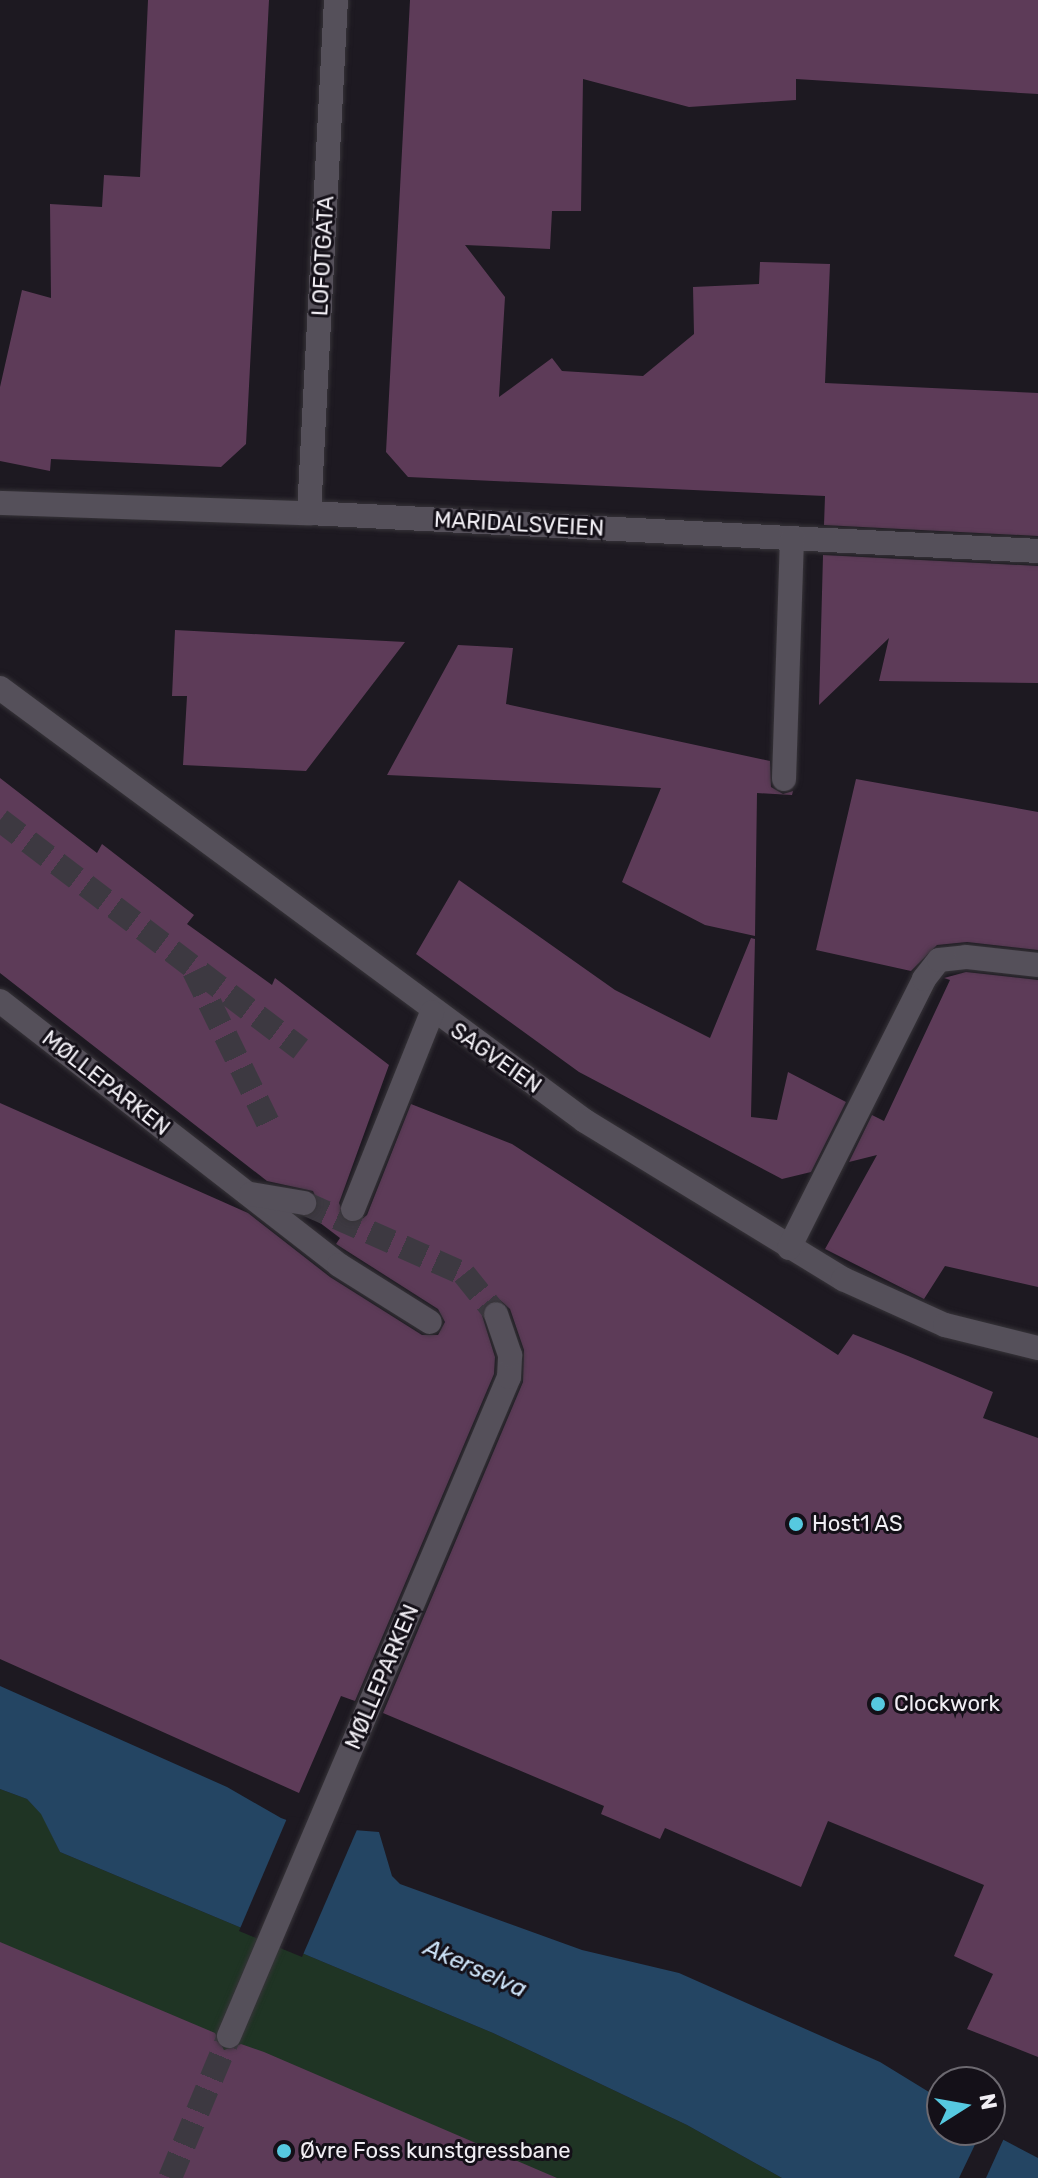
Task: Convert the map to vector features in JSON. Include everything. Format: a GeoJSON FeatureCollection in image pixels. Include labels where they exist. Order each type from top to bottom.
{"type":"FeatureCollection","features":[{"type":"Feature","properties":{"kind":"street","name":"LOFOTGATA"},"geometry":{"type":"LineString","coordinates":[[309,513],[336,0]]}},
{"type":"Feature","properties":{"kind":"street","name":"MARIDALSVEIEN"},"geometry":{"type":"LineString","coordinates":[[0,503],[309,513],[1038,551]]}},
{"type":"Feature","properties":{"kind":"street"},"geometry":{"type":"LineString","coordinates":[[784,779],[792,538]]}},
{"type":"Feature","properties":{"kind":"street","name":"SAGVEIEN"},"geometry":{"type":"LineString","coordinates":[[0,688],[432,1012],[585,1121],[789,1248],[932,1320],[1038,1348]]}},
{"type":"Feature","properties":{"kind":"street"},"geometry":{"type":"LineString","coordinates":[[789,1248],[924,979],[939,960],[966,957],[1038,965]]}},
{"type":"Feature","properties":{"kind":"street","name":"MØLLEPARKEN"},"geometry":{"type":"LineString","coordinates":[[0,1001],[339,1265],[430,1322]]}},
{"type":"Feature","properties":{"kind":"street"},"geometry":{"type":"LineString","coordinates":[[353,1209],[432,1012]]}},
{"type":"Feature","properties":{"kind":"street","name":"MØLLEPARKEN"},"geometry":{"type":"LineString","coordinates":[[251,1194],[304,1203]]}},
{"type":"Feature","properties":{"kind":"street","name":"MØLLEPARKEN"},"geometry":{"type":"LineString","coordinates":[[229,2036],[509,1377],[510,1355],[496,1314]]}},
{"type":"Feature","properties":{"kind":"green space"},"geometry":{"type":"Polygon","coordinates":[[[0,1789],[27,1799],[42,1814],[60,1852],[493,2033],[687,2125],[782,2178],[0,2178],[0,1789]]]}},
{"type":"Feature","properties":{"kind":"water","name":"Akerselva"},"geometry":{"type":"Polygon","coordinates":[[[0,1686],[227,1787],[281,1818],[303,1826],[379,1832],[392,1876],[400,1884],[582,1950],[679,1973],[880,2062],[926,2090],[926,2146],[1006,2146],[1006,2141],[1038,2158],[1038,2178],[782,2178],[687,2125],[493,2033],[60,1852],[41,1814],[27,1799],[0,1789],[0,1686]]]}},
{"type":"Feature","properties":{"kind":"pier"},"geometry":{"type":"Polygon","coordinates":[[[288,1816],[359,1825],[302,1957],[239,1931],[288,1816]]]}},
{"type":"Feature","properties":{"kind":"pier"},"geometry":{"type":"Polygon","coordinates":[[[974,2146],[1000,2146],[986,2178],[959,2178],[974,2146]]]}},
{"type":"Feature","properties":{"kind":"building"},"geometry":{"type":"Polygon","coordinates":[[[148,0],[269,0],[246,444],[221,467],[51,459],[50,471],[0,461],[0,387],[22,290],[51,298],[50,204],[102,207],[104,175],[140,177],[148,0]]]}},
{"type":"Feature","properties":{"kind":"building"},"geometry":{"type":"Polygon","coordinates":[[[410,0],[1038,0],[1038,94],[796,79],[796,100],[689,107],[583,79],[581,211],[552,211],[550,249],[465,245],[505,297],[499,397],[552,358],[562,371],[643,376],[694,334],[693,287],[759,284],[760,262],[830,264],[825,383],[1038,393],[1038,536],[824,525],[825,496],[408,477],[386,452],[410,0]]]}},
{"type":"Feature","properties":{"kind":"building"},"geometry":{"type":"Polygon","coordinates":[[[823,555],[1038,566],[1038,683],[879,681],[889,638],[819,705],[823,555]]]}},
{"type":"Feature","properties":{"kind":"building"},"geometry":{"type":"Polygon","coordinates":[[[175,630],[405,642],[306,771],[183,765],[187,696],[172,696],[175,630]]]}},
{"type":"Feature","properties":{"kind":"building"},"geometry":{"type":"Polygon","coordinates":[[[458,645],[513,648],[506,704],[770,761],[771,787],[783,794],[793,791],[792,795],[757,793],[755,936],[705,925],[622,882],[661,788],[387,775],[458,645]]]}},
{"type":"Feature","properties":{"kind":"building"},"geometry":{"type":"Polygon","coordinates":[[[0,778],[97,853],[102,844],[194,915],[187,924],[272,985],[275,978],[389,1065],[339,1203],[347,1223],[356,1224],[367,1215],[411,1104],[512,1144],[838,1355],[853,1334],[908,1356],[993,1392],[983,1418],[1038,1438],[1038,2057],[967,2029],[993,1974],[954,1956],[984,1885],[828,1821],[801,1887],[665,1828],[660,1839],[601,1814],[604,1806],[383,1713],[523,1382],[524,1350],[510,1309],[500,1300],[485,1304],[481,1312],[495,1357],[494,1374],[355,1701],[341,1696],[299,1793],[0,1659],[0,1103],[248,1213],[330,1277],[422,1335],[438,1335],[445,1322],[438,1309],[336,1244],[340,1238],[311,1216],[319,1205],[313,1191],[267,1181],[0,973],[0,778]]]}},
{"type":"Feature","properties":{"kind":"building"},"geometry":{"type":"Polygon","coordinates":[[[856,779],[1038,812],[1038,950],[967,942],[937,945],[911,971],[816,950],[856,779]]]}},
{"type":"Feature","properties":{"kind":"building"},"geometry":{"type":"Polygon","coordinates":[[[459,880],[615,990],[710,1038],[751,938],[755,939],[751,1117],[777,1120],[788,1072],[846,1102],[811,1172],[782,1179],[579,1072],[416,954],[459,880]]]}},
{"type":"Feature","properties":{"kind":"building"},"geometry":{"type":"Polygon","coordinates":[[[966,972],[1038,980],[1038,1287],[945,1266],[924,1299],[825,1249],[877,1155],[849,1162],[872,1115],[884,1121],[950,980],[944,978],[966,972]]]}},
{"type":"Feature","properties":{"kind":"building"},"geometry":{"type":"Polygon","coordinates":[[[0,1942],[215,2033],[224,2050],[241,2044],[264,2052],[557,2178],[0,2178],[0,1942]]]}},
{"type":"Feature","properties":{"kind":"tunnel"},"geometry":{"type":"LineString","coordinates":[[0,820],[301,1049]]}},
{"type":"Feature","properties":{"kind":"tunnel"},"geometry":{"type":"LineString","coordinates":[[194,971],[268,1123]]}},
{"type":"Feature","properties":{"kind":"tunnel"},"geometry":{"type":"LineString","coordinates":[[304,1203],[464,1274],[496,1314]]}},
{"type":"Feature","properties":{"kind":"tunnel"},"geometry":{"type":"LineString","coordinates":[[170,2178],[229,2036]]}},
{"type":"Feature","properties":{"kind":"place","name":"Host1 AS"},"geometry":{"type":"Point","coordinates":[796,1524]}},
{"type":"Feature","properties":{"kind":"place","name":"Clockwork"},"geometry":{"type":"Point","coordinates":[878,1704]}},
{"type":"Feature","properties":{"kind":"place","name":"Øvre Foss kunstgressbane"},"geometry":{"type":"Point","coordinates":[284,2151]}}]}
